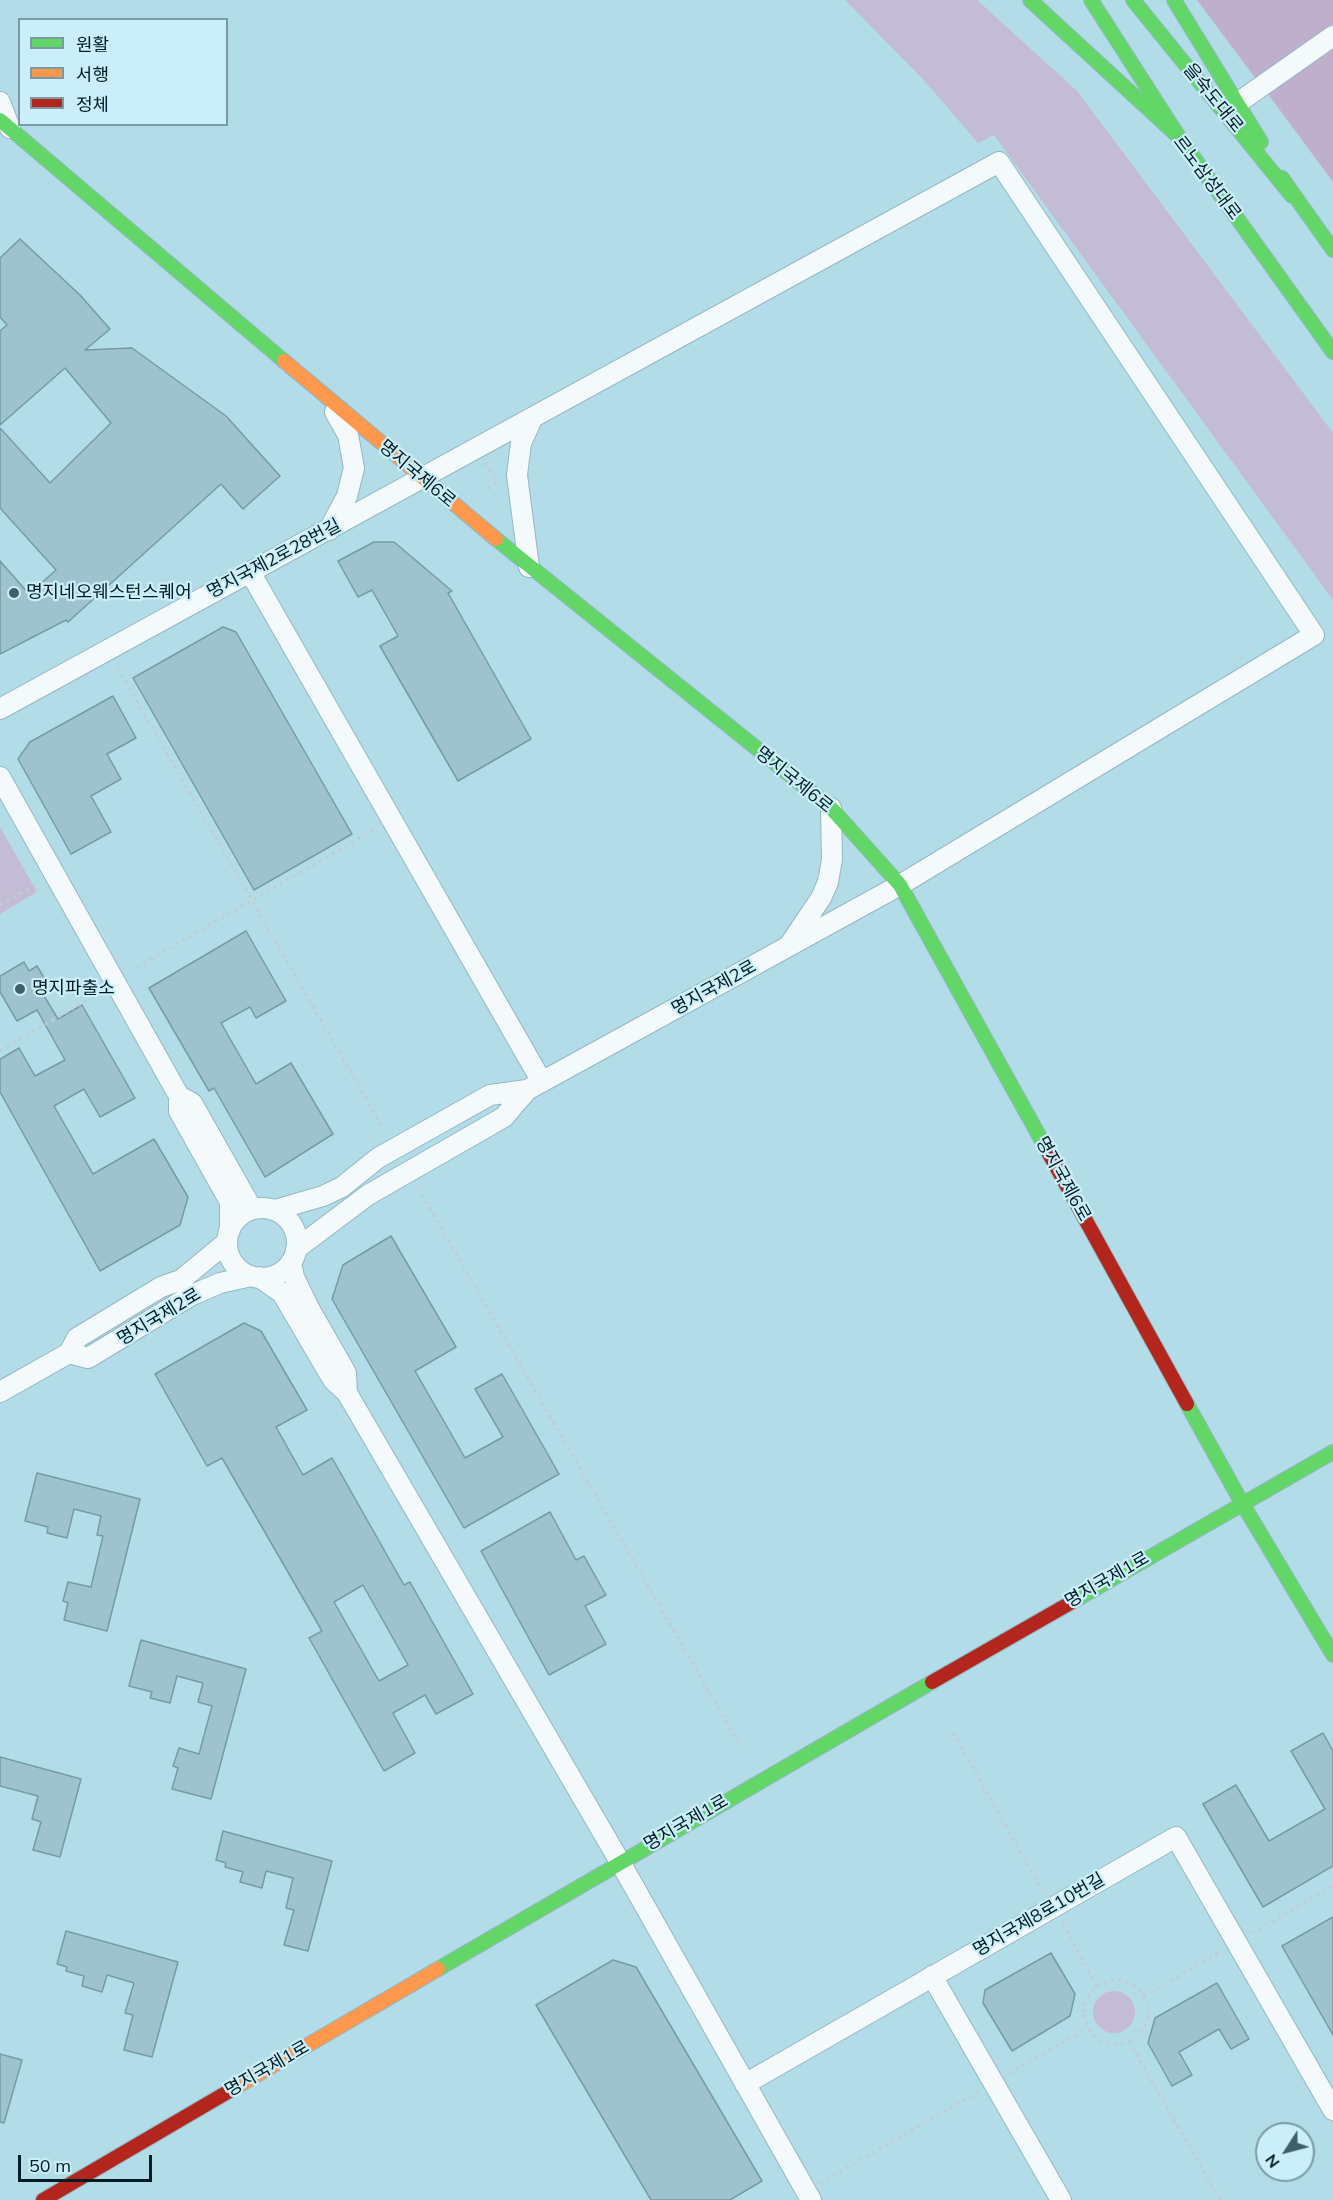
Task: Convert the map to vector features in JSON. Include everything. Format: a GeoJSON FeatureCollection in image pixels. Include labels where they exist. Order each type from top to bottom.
{"type":"FeatureCollection","features":[{"type":"Feature","properties":{"kind":"main road","name":"르노삼성대로"},"geometry":{"type":"LineString","coordinates":[[1030,0],[1179,137],[1333,352]]}},
{"type":"Feature","properties":{"kind":"main road"},"geometry":{"type":"LineString","coordinates":[[1091,0],[1179,137]]}},
{"type":"Feature","properties":{"kind":"main road","name":"을숙도대로"},"geometry":{"type":"LineString","coordinates":[[1133,0],[1292,196]]}},
{"type":"Feature","properties":{"kind":"main road"},"geometry":{"type":"LineString","coordinates":[[1174,0],[1239,102],[1292,196],[1333,250]]}},
{"type":"Feature","properties":{"kind":"main road","name":"명지국제6로"},"geometry":{"type":"LineString","coordinates":[[5,124],[422,479],[831,808],[900,885],[1242,1503],[1333,1655]]}},
{"type":"Feature","properties":{"kind":"main road","name":"명지국제1로"},"geometry":{"type":"LineString","coordinates":[[43,2200],[620,1862],[1333,1452]]}},
{"type":"Feature","properties":{"kind":"street"},"geometry":{"type":"LineString","coordinates":[[1239,102],[1333,36]]}},
{"type":"Feature","properties":{"kind":"street"},"geometry":{"type":"LineString","coordinates":[[0,102],[5,124]]}},
{"type":"Feature","properties":{"kind":"street","name":"명지국제2로"},"geometry":{"type":"LineString","coordinates":[[294,1255],[368,1195],[504,1117],[535,1086],[900,885],[1314,635],[999,162],[532,419]]}},
{"type":"Feature","properties":{"kind":"street"},"geometry":{"type":"LineString","coordinates":[[316,389],[344,424],[354,457],[350,489],[329,530]]}},
{"type":"Feature","properties":{"kind":"street"},"geometry":{"type":"LineString","coordinates":[[530,567],[517,475],[521,443],[532,419]]}},
{"type":"Feature","properties":{"kind":"street","name":"명지국제2로28번길"},"geometry":{"type":"LineString","coordinates":[[0,709],[532,419]]}},
{"type":"Feature","properties":{"kind":"street"},"geometry":{"type":"LineString","coordinates":[[250,572],[535,1086]]}},
{"type":"Feature","properties":{"kind":"street"},"geometry":{"type":"LineString","coordinates":[[0,777],[179,1096],[192,1103],[252,1209]]}},
{"type":"Feature","properties":{"kind":"street"},"geometry":{"type":"LineString","coordinates":[[787,948],[821,898],[828,882],[832,859],[831,808]]}},
{"type":"Feature","properties":{"kind":"street","name":"명지국제2로"},"geometry":{"type":"LineString","coordinates":[[275,1210],[323,1196],[342,1187],[378,1158],[490,1095],[535,1086]]}},
{"type":"Feature","properties":{"kind":"street"},"geometry":{"type":"LineString","coordinates":[[179,1096],[178,1111],[230,1202],[228,1236],[234,1263],[282,1293],[333,1380],[347,1393],[620,1862],[745,2084],[815,2192]]}},
{"type":"Feature","properties":{"kind":"street"},"geometry":{"type":"LineString","coordinates":[[228,1236],[243,1213],[252,1209],[275,1210],[292,1226],[294,1277],[346,1373],[347,1393]]}},
{"type":"Feature","properties":{"kind":"street","name":"명지국제2로"},"geometry":{"type":"LineString","coordinates":[[0,1392],[69,1353],[77,1338],[161,1287],[181,1280],[228,1236]]}},
{"type":"Feature","properties":{"kind":"street"},"geometry":{"type":"LineString","coordinates":[[255,1276],[274,1275],[294,1255]]}},
{"type":"Feature","properties":{"kind":"street","name":"명지국제2로"},"geometry":{"type":"LineString","coordinates":[[69,1353],[88,1358],[192,1295],[220,1283],[255,1276]]}},
{"type":"Feature","properties":{"kind":"street","name":"명지국제8로10번길"},"geometry":{"type":"LineString","coordinates":[[745,2084],[1176,1838],[1333,2110]]}},
{"type":"Feature","properties":{"kind":"street"},"geometry":{"type":"LineString","coordinates":[[932,1976],[1061,2200]]}},
{"type":"Feature","properties":{"kind":"path"},"geometry":{"type":"LineString","coordinates":[[485,463],[497,482]]}},
{"type":"Feature","properties":{"kind":"path"},"geometry":{"type":"LineString","coordinates":[[488,489],[507,477]]}},
{"type":"Feature","properties":{"kind":"path"},"geometry":{"type":"LineString","coordinates":[[118,668],[384,1130]]}},
{"type":"Feature","properties":{"kind":"path"},"geometry":{"type":"LineString","coordinates":[[137,967],[379,827]]}},
{"type":"Feature","properties":{"kind":"path"},"geometry":{"type":"LineString","coordinates":[[0,905],[30,888]]}},
{"type":"Feature","properties":{"kind":"path"},"geometry":{"type":"LineString","coordinates":[[0,1051],[92,997]]}},
{"type":"Feature","properties":{"kind":"path"},"geometry":{"type":"LineString","coordinates":[[416,1184],[741,1747]]}},
{"type":"Feature","properties":{"kind":"path"},"geometry":{"type":"LineString","coordinates":[[953,1733],[1045,1894]]}},
{"type":"Feature","properties":{"kind":"path"},"geometry":{"type":"LineString","coordinates":[[1250,1934],[1333,1886]]}},
{"type":"Feature","properties":{"kind":"path"},"geometry":{"type":"LineString","coordinates":[[1063,1924],[1097,1986]]}},
{"type":"Feature","properties":{"kind":"path"},"geometry":{"type":"LineString","coordinates":[[1144,1996],[1222,1950]]}},
{"type":"Feature","properties":{"kind":"path"},"geometry":{"type":"LineString","coordinates":[[1117,1980],[1128,1982],[1144,1996],[1148,2016],[1138,2035],[1129,2041],[1120,2044],[1102,2040],[1088,2028],[1085,2019],[1086,2001],[1097,1986],[1117,1980]]}},
{"type":"Feature","properties":{"kind":"path"},"geometry":{"type":"LineString","coordinates":[[1005,2076],[1088,2028]]}},
{"type":"Feature","properties":{"kind":"path"},"geometry":{"type":"LineString","coordinates":[[1129,2041],[1220,2200]]}},
{"type":"Feature","properties":{"kind":"path"},"geometry":{"type":"LineString","coordinates":[[815,2192],[982,2090]]}},
{"type":"Feature","properties":{"kind":"shaded area"},"geometry":{"type":"Polygon","coordinates":[[[845,0],[977,0],[1077,91],[1333,433],[1333,600],[994,135],[978,143],[921,77],[845,0]]]}},
{"type":"Feature","properties":{"kind":"shaded area"},"geometry":{"type":"Polygon","coordinates":[[[1197,0],[1333,0],[1333,24],[1256,79],[1197,0]]]}},
{"type":"Feature","properties":{"kind":"shaded area"},"geometry":{"type":"Polygon","coordinates":[[[1333,49],[1333,182],[1268,94],[1333,49]]]}},
{"type":"Feature","properties":{"kind":"shaded area"},"geometry":{"type":"Polygon","coordinates":[[[0,827],[37,892],[0,914],[0,827]]]}},
{"type":"Feature","properties":{"kind":"shaded area"},"geometry":{"type":"Polygon","coordinates":[[[1114,1991],[1129,1997],[1135,2012],[1129,2027],[1114,2033],[1099,2027],[1093,2012],[1099,1997],[1114,1991]]]}},
{"type":"Feature","properties":{"kind":"building"},"geometry":{"type":"Polygon","coordinates":[[[20,239],[80,295],[110,329],[85,350],[132,348],[226,416],[280,476],[243,509],[221,484],[68,622],[66,620],[0,654],[0,561],[29,594],[56,570],[0,508],[0,428],[50,483],[111,423],[65,368],[0,425],[0,331],[7,325],[0,317],[0,258],[20,239]]]}},
{"type":"Feature","properties":{"kind":"building"},"geometry":{"type":"Polygon","coordinates":[[[374,542],[394,542],[452,591],[448,593],[531,739],[458,781],[380,646],[398,636],[372,590],[358,597],[338,561],[374,542]]]}},
{"type":"Feature","properties":{"kind":"building"},"geometry":{"type":"Polygon","coordinates":[[[223,627],[236,632],[352,834],[254,890],[133,678],[223,627]]]}},
{"type":"Feature","properties":{"kind":"building"},"geometry":{"type":"Polygon","coordinates":[[[113,696],[136,738],[107,754],[121,779],[91,796],[111,832],[71,854],[18,759],[30,742],[113,696]]]}},
{"type":"Feature","properties":{"kind":"building"},"geometry":{"type":"Polygon","coordinates":[[[246,931],[286,1001],[256,1018],[250,1007],[221,1023],[256,1084],[291,1063],[333,1134],[265,1177],[214,1088],[209,1091],[149,988],[246,931]]]}},
{"type":"Feature","properties":{"kind":"building"},"geometry":{"type":"Polygon","coordinates":[[[24,962],[29,971],[37,966],[46,981],[38,986],[58,1019],[82,1005],[135,1098],[100,1117],[84,1089],[54,1106],[93,1174],[154,1139],[188,1197],[180,1225],[100,1271],[0,1092],[0,1059],[19,1048],[35,1076],[65,1060],[37,1010],[17,1021],[0,992],[0,976],[24,962]]]}},
{"type":"Feature","properties":{"kind":"building"},"geometry":{"type":"Polygon","coordinates":[[[391,1236],[456,1347],[415,1371],[465,1458],[503,1437],[475,1389],[502,1374],[559,1474],[464,1528],[332,1299],[343,1265],[391,1236]]]}},
{"type":"Feature","properties":{"kind":"building"},"geometry":{"type":"Polygon","coordinates":[[[244,1323],[261,1331],[307,1410],[276,1427],[303,1475],[332,1458],[404,1585],[410,1582],[473,1694],[436,1714],[425,1695],[393,1713],[415,1753],[384,1771],[309,1638],[322,1631],[222,1458],[207,1466],[155,1374],[244,1323]],[[363,1585],[334,1602],[379,1681],[408,1665],[363,1585]]]}},
{"type":"Feature","properties":{"kind":"building"},"geometry":{"type":"Polygon","coordinates":[[[37,1473],[140,1499],[107,1631],[64,1620],[68,1603],[63,1601],[68,1582],[91,1587],[103,1536],[97,1535],[101,1516],[74,1509],[67,1538],[47,1533],[48,1527],[25,1521],[37,1473]]]}},
{"type":"Feature","properties":{"kind":"building"},"geometry":{"type":"Polygon","coordinates":[[[550,1512],[576,1560],[584,1556],[606,1595],[585,1606],[606,1644],[549,1675],[481,1551],[550,1512]]]}},
{"type":"Feature","properties":{"kind":"building"},"geometry":{"type":"Polygon","coordinates":[[[141,1640],[246,1669],[211,1799],[172,1789],[178,1768],[173,1766],[179,1748],[199,1754],[212,1706],[198,1702],[203,1683],[177,1676],[170,1703],[150,1698],[152,1692],[129,1686],[141,1640]]]}},
{"type":"Feature","properties":{"kind":"building"},"geometry":{"type":"Polygon","coordinates":[[[1323,1733],[1333,1751],[1333,1866],[1263,1907],[1203,1804],[1236,1785],[1269,1841],[1325,1809],[1291,1751],[1323,1733]]]}},
{"type":"Feature","properties":{"kind":"building"},"geometry":{"type":"Polygon","coordinates":[[[0,1757],[81,1779],[60,1857],[33,1850],[41,1822],[32,1819],[38,1796],[0,1786],[0,1757]]]}},
{"type":"Feature","properties":{"kind":"building"},"geometry":{"type":"Polygon","coordinates":[[[223,1831],[332,1861],[308,1951],[284,1945],[294,1910],[286,1908],[293,1878],[266,1871],[262,1888],[240,1882],[243,1872],[225,1867],[226,1863],[216,1860],[223,1831]]]}},
{"type":"Feature","properties":{"kind":"building"},"geometry":{"type":"Polygon","coordinates":[[[1333,1917],[1333,2035],[1282,1946],[1333,1917]]]}},
{"type":"Feature","properties":{"kind":"building"},"geometry":{"type":"Polygon","coordinates":[[[66,1931],[178,1962],[152,2057],[124,2050],[133,2015],[125,2013],[134,1983],[107,1975],[102,1992],[82,1986],[84,1976],[66,1971],[67,1967],[57,1964],[66,1931]]]}},
{"type":"Feature","properties":{"kind":"building"},"geometry":{"type":"Polygon","coordinates":[[[1051,1953],[1075,1994],[1070,2016],[1012,2051],[983,2003],[985,1990],[1051,1953]]]}},
{"type":"Feature","properties":{"kind":"building"},"geometry":{"type":"Polygon","coordinates":[[[613,1960],[636,1967],[762,2181],[730,2200],[651,2200],[536,2005],[613,1960]]]}},
{"type":"Feature","properties":{"kind":"building"},"geometry":{"type":"Polygon","coordinates":[[[1217,1983],[1249,2039],[1231,2049],[1219,2029],[1179,2052],[1192,2075],[1172,2086],[1148,2043],[1155,2018],[1217,1983]]]}},
{"type":"Feature","properties":{"kind":"building"},"geometry":{"type":"Polygon","coordinates":[[[0,2054],[22,2060],[4,2123],[0,2122],[0,2054]]]}},
{"type":"Feature","properties":{"kind":"traffic: fast"},"geometry":{"type":"LineString","coordinates":[[1030,0],[1179,137],[1333,352]]}},
{"type":"Feature","properties":{"kind":"traffic: fast"},"geometry":{"type":"LineString","coordinates":[[1091,0],[1179,137]]}},
{"type":"Feature","properties":{"kind":"traffic: fast"},"geometry":{"type":"LineString","coordinates":[[1133,0],[1292,196]]}},
{"type":"Feature","properties":{"kind":"traffic: fast"},"geometry":{"type":"LineString","coordinates":[[1174,0],[1261,142]]}},
{"type":"Feature","properties":{"kind":"traffic: fast"},"geometry":{"type":"LineString","coordinates":[[0,120],[284,361]]}},
{"type":"Feature","properties":{"kind":"traffic: fast"},"geometry":{"type":"LineString","coordinates":[[1282,178],[1333,250]]}},
{"type":"Feature","properties":{"kind":"traffic: fast"},"geometry":{"type":"LineString","coordinates":[[496,539],[831,808],[900,885],[1047,1150]]}},
{"type":"Feature","properties":{"kind":"traffic: fast"},"geometry":{"type":"LineString","coordinates":[[1187,1404],[1242,1503],[1333,1655]]}},
{"type":"Feature","properties":{"kind":"traffic: fast"},"geometry":{"type":"LineString","coordinates":[[1072,1602],[1333,1452]]}},
{"type":"Feature","properties":{"kind":"traffic: fast"},"geometry":{"type":"LineString","coordinates":[[438,1969],[932,1682]]}},
{"type":"Feature","properties":{"kind":"traffic: slow"},"geometry":{"type":"LineString","coordinates":[[284,361],[496,539]]}},
{"type":"Feature","properties":{"kind":"traffic: slow"},"geometry":{"type":"LineString","coordinates":[[231,2090],[438,1969]]}},
{"type":"Feature","properties":{"kind":"traffic: jam"},"geometry":{"type":"LineString","coordinates":[[1047,1150],[1187,1404]]}},
{"type":"Feature","properties":{"kind":"traffic: jam"},"geometry":{"type":"LineString","coordinates":[[932,1682],[1072,1602]]}},
{"type":"Feature","properties":{"kind":"traffic: jam"},"geometry":{"type":"LineString","coordinates":[[43,2200],[231,2090]]}},
{"type":"Feature","properties":{"kind":"place","name":"명지네오웨스턴스퀘어"},"geometry":{"type":"Point","coordinates":[14,593]}},
{"type":"Feature","properties":{"kind":"place","name":"명지파출소"},"geometry":{"type":"Point","coordinates":[20,989]}}]}
